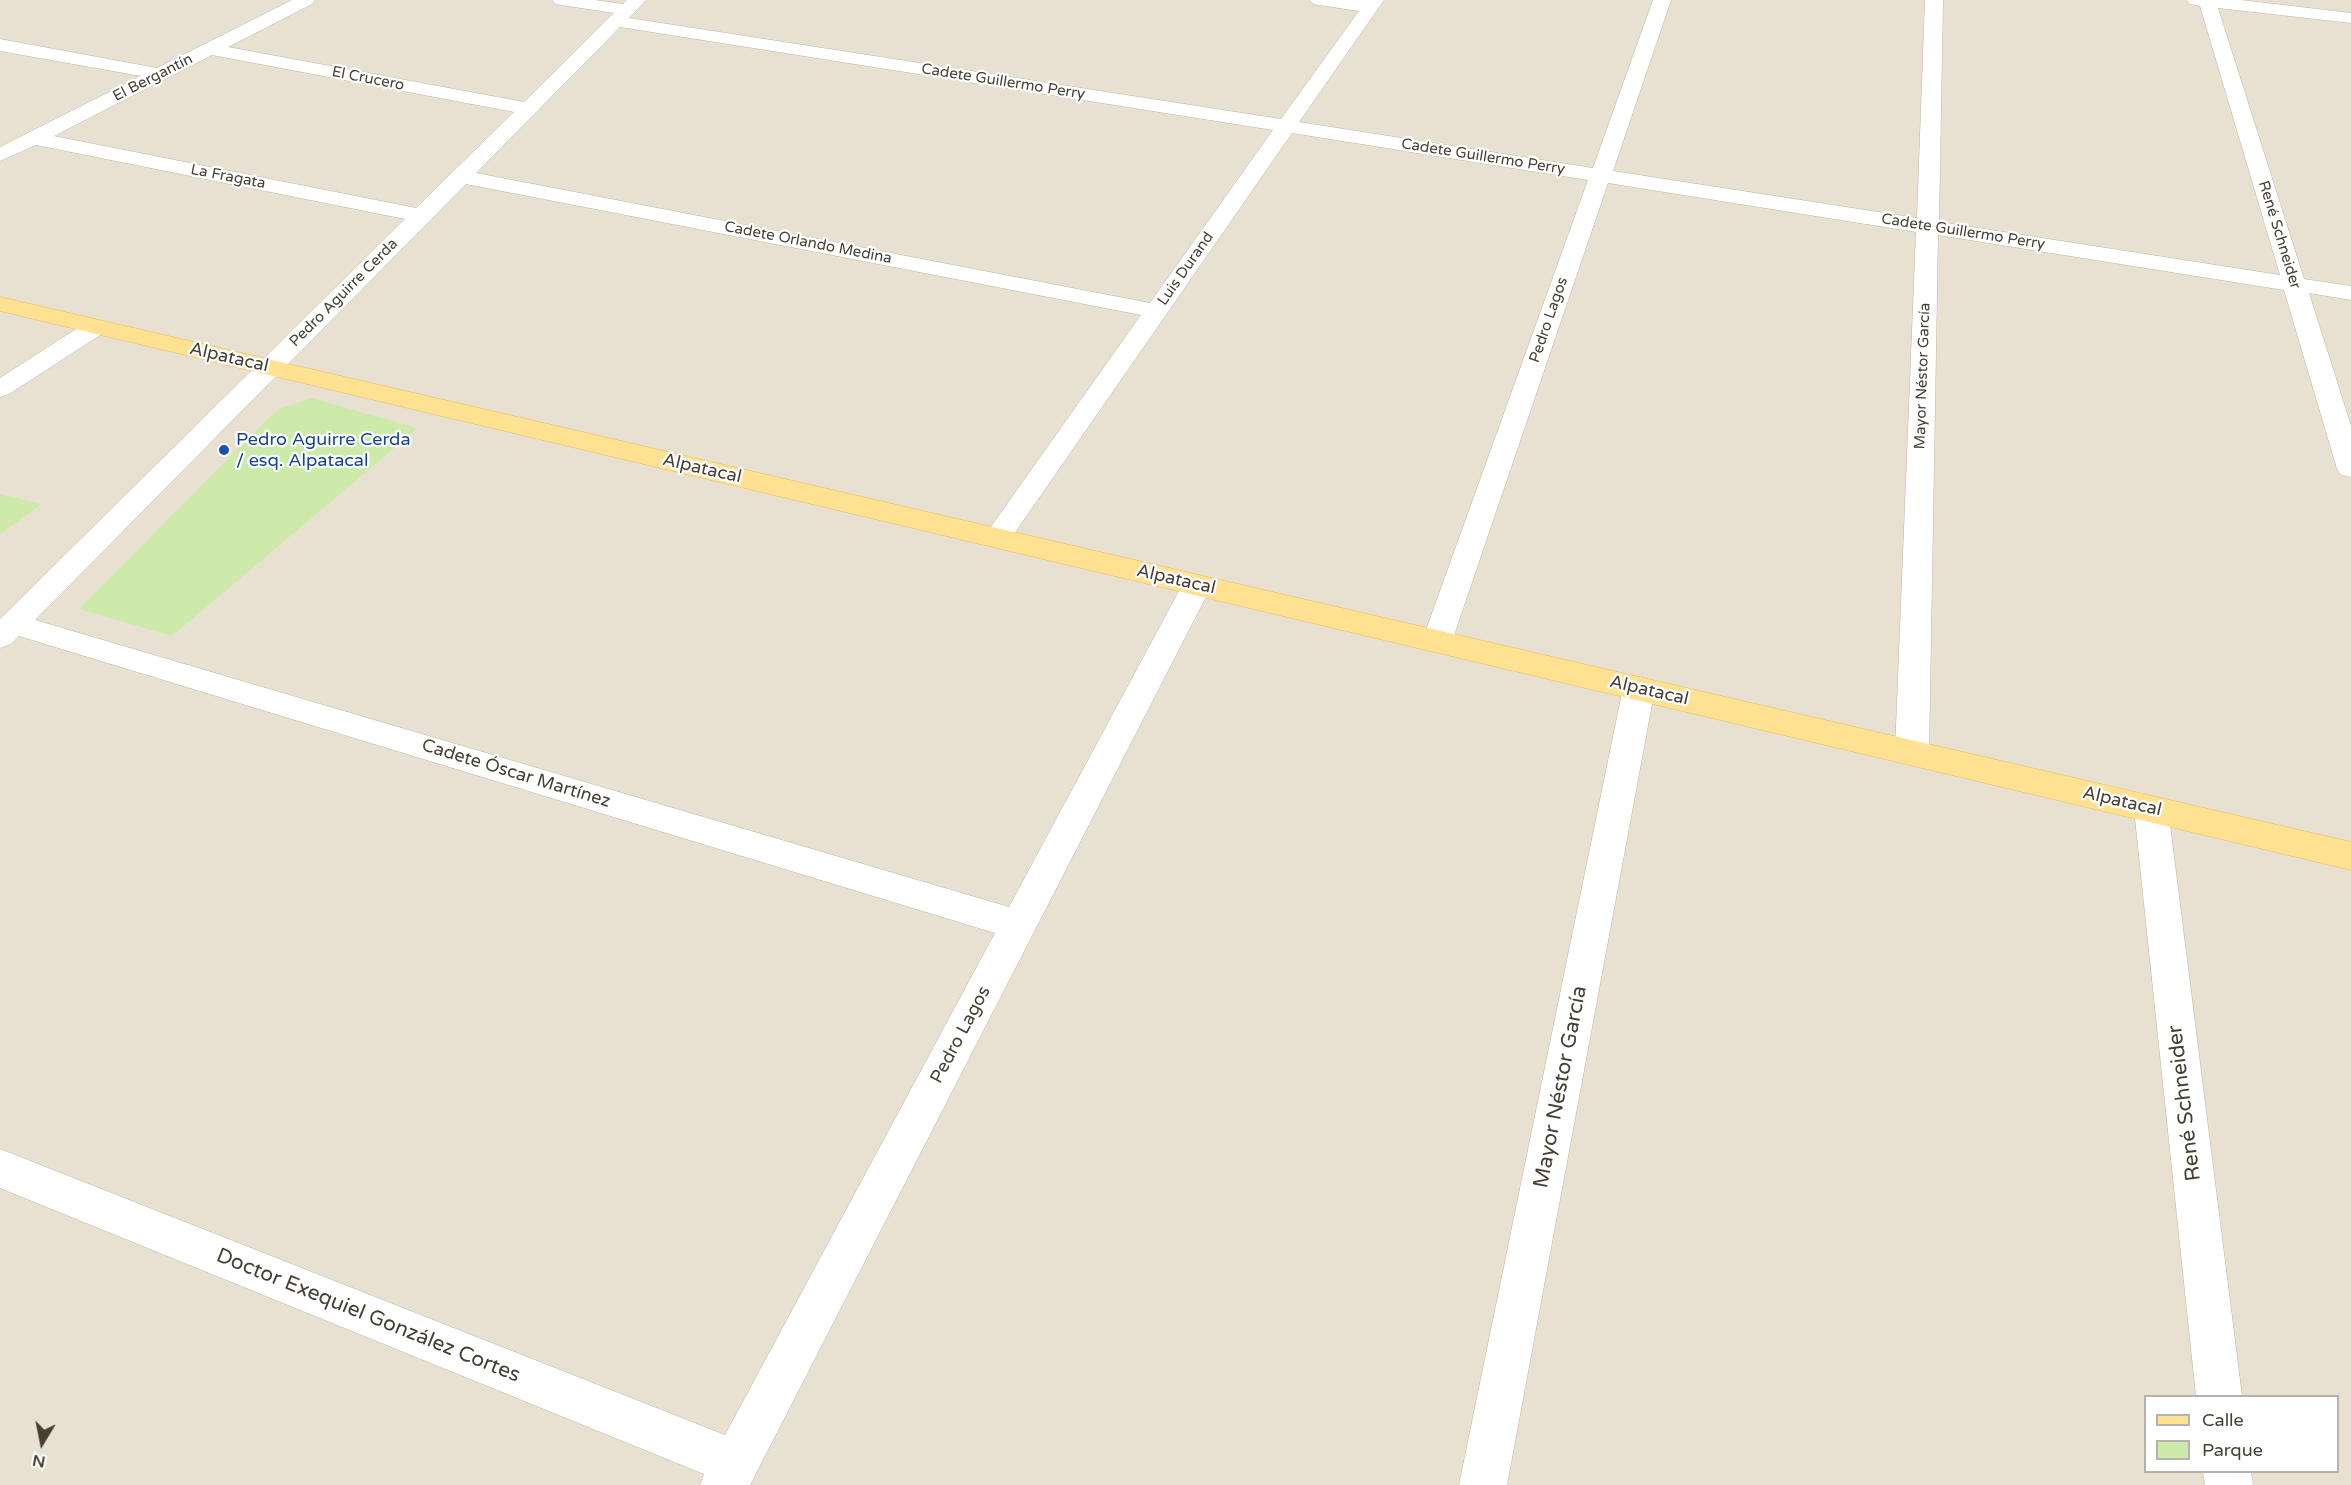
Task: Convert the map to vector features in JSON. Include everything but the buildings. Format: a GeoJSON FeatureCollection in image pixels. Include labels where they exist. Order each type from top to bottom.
{"type":"FeatureCollection","features":[{"type":"Feature","properties":{"kind":"main road","name":"Alpatacal"},"geometry":{"type":"LineString","coordinates":[[0,304],[2351,856]]}},
{"type":"Feature","properties":{"kind":"street","name":"El Bergantín"},"geometry":{"type":"LineString","coordinates":[[0,155],[306,0]]}},
{"type":"Feature","properties":{"kind":"street","name":"Cadete Guillermo Perry"},"geometry":{"type":"LineString","coordinates":[[561,0],[1286,126],[2351,293]]}},
{"type":"Feature","properties":{"kind":"street"},"geometry":{"type":"LineString","coordinates":[[1319,0],[1372,4]]}},
{"type":"Feature","properties":{"kind":"street","name":"Pedro Lagos"},"geometry":{"type":"LineString","coordinates":[[1437,641],[1662,0]]}},
{"type":"Feature","properties":{"kind":"street","name":"Mayor Néstor García"},"geometry":{"type":"LineString","coordinates":[[1911,752],[1934,0]]}},
{"type":"Feature","properties":{"kind":"street"},"geometry":{"type":"LineString","coordinates":[[2201,1],[2351,18]]}},
{"type":"Feature","properties":{"kind":"street","name":"René Schneider"},"geometry":{"type":"LineString","coordinates":[[2201,1],[2294,284],[2351,469]]}},
{"type":"Feature","properties":{"kind":"street","name":"Luis Durand"},"geometry":{"type":"LineString","coordinates":[[996,538],[1372,4]]}},
{"type":"Feature","properties":{"kind":"street","name":"Pedro Aguirre Cerda"},"geometry":{"type":"LineString","coordinates":[[6,631],[626,10]]}},
{"type":"Feature","properties":{"kind":"street"},"geometry":{"type":"LineString","coordinates":[[0,45],[160,74]]}},
{"type":"Feature","properties":{"kind":"street","name":"El Crucero"},"geometry":{"type":"LineString","coordinates":[[209,49],[527,108]]}},
{"type":"Feature","properties":{"kind":"street","name":"La Fragata"},"geometry":{"type":"LineString","coordinates":[[34,138],[421,216]]}},
{"type":"Feature","properties":{"kind":"street","name":"Cadete Orlando Medina"},"geometry":{"type":"LineString","coordinates":[[459,176],[1156,311]]}},
{"type":"Feature","properties":{"kind":"street"},"geometry":{"type":"LineString","coordinates":[[0,389],[96,327]]}},
{"type":"Feature","properties":{"kind":"street","name":"Pedro Lagos"},"geometry":{"type":"LineString","coordinates":[[729,1474],[1197,585]]}},
{"type":"Feature","properties":{"kind":"street","name":"Cadete Óscar Martínez"},"geometry":{"type":"LineString","coordinates":[[6,631],[1019,924]]}},
{"type":"Feature","properties":{"kind":"street","name":"Mayor Néstor García"},"geometry":{"type":"LineString","coordinates":[[1483,1485],[1639,688]]}},
{"type":"Feature","properties":{"kind":"street","name":"René Schneider"},"geometry":{"type":"LineString","coordinates":[[2151,809],[2219,1395]]}},
{"type":"Feature","properties":{"kind":"street","name":"Doctor Exequiel González Cortes"},"geometry":{"type":"LineString","coordinates":[[0,1168],[729,1474]]}},
{"type":"Feature","properties":{"kind":"shaded area"},"geometry":{"type":"Polygon","coordinates":[[[0,0],[2351,0],[2351,1485],[0,1485],[0,0]]]}},
{"type":"Feature","properties":{"kind":"green space"},"geometry":{"type":"Polygon","coordinates":[[[311,398],[418,428],[172,636],[79,609],[277,410],[311,398]]]}},
{"type":"Feature","properties":{"kind":"green space"},"geometry":{"type":"Polygon","coordinates":[[[0,494],[42,504],[0,534],[0,494]]]}},
{"type":"Feature","properties":{"kind":"place","name":"Pedro Aguirre Cerda / esq. Alpatacal"},"geometry":{"type":"Point","coordinates":[224,450]}}]}
